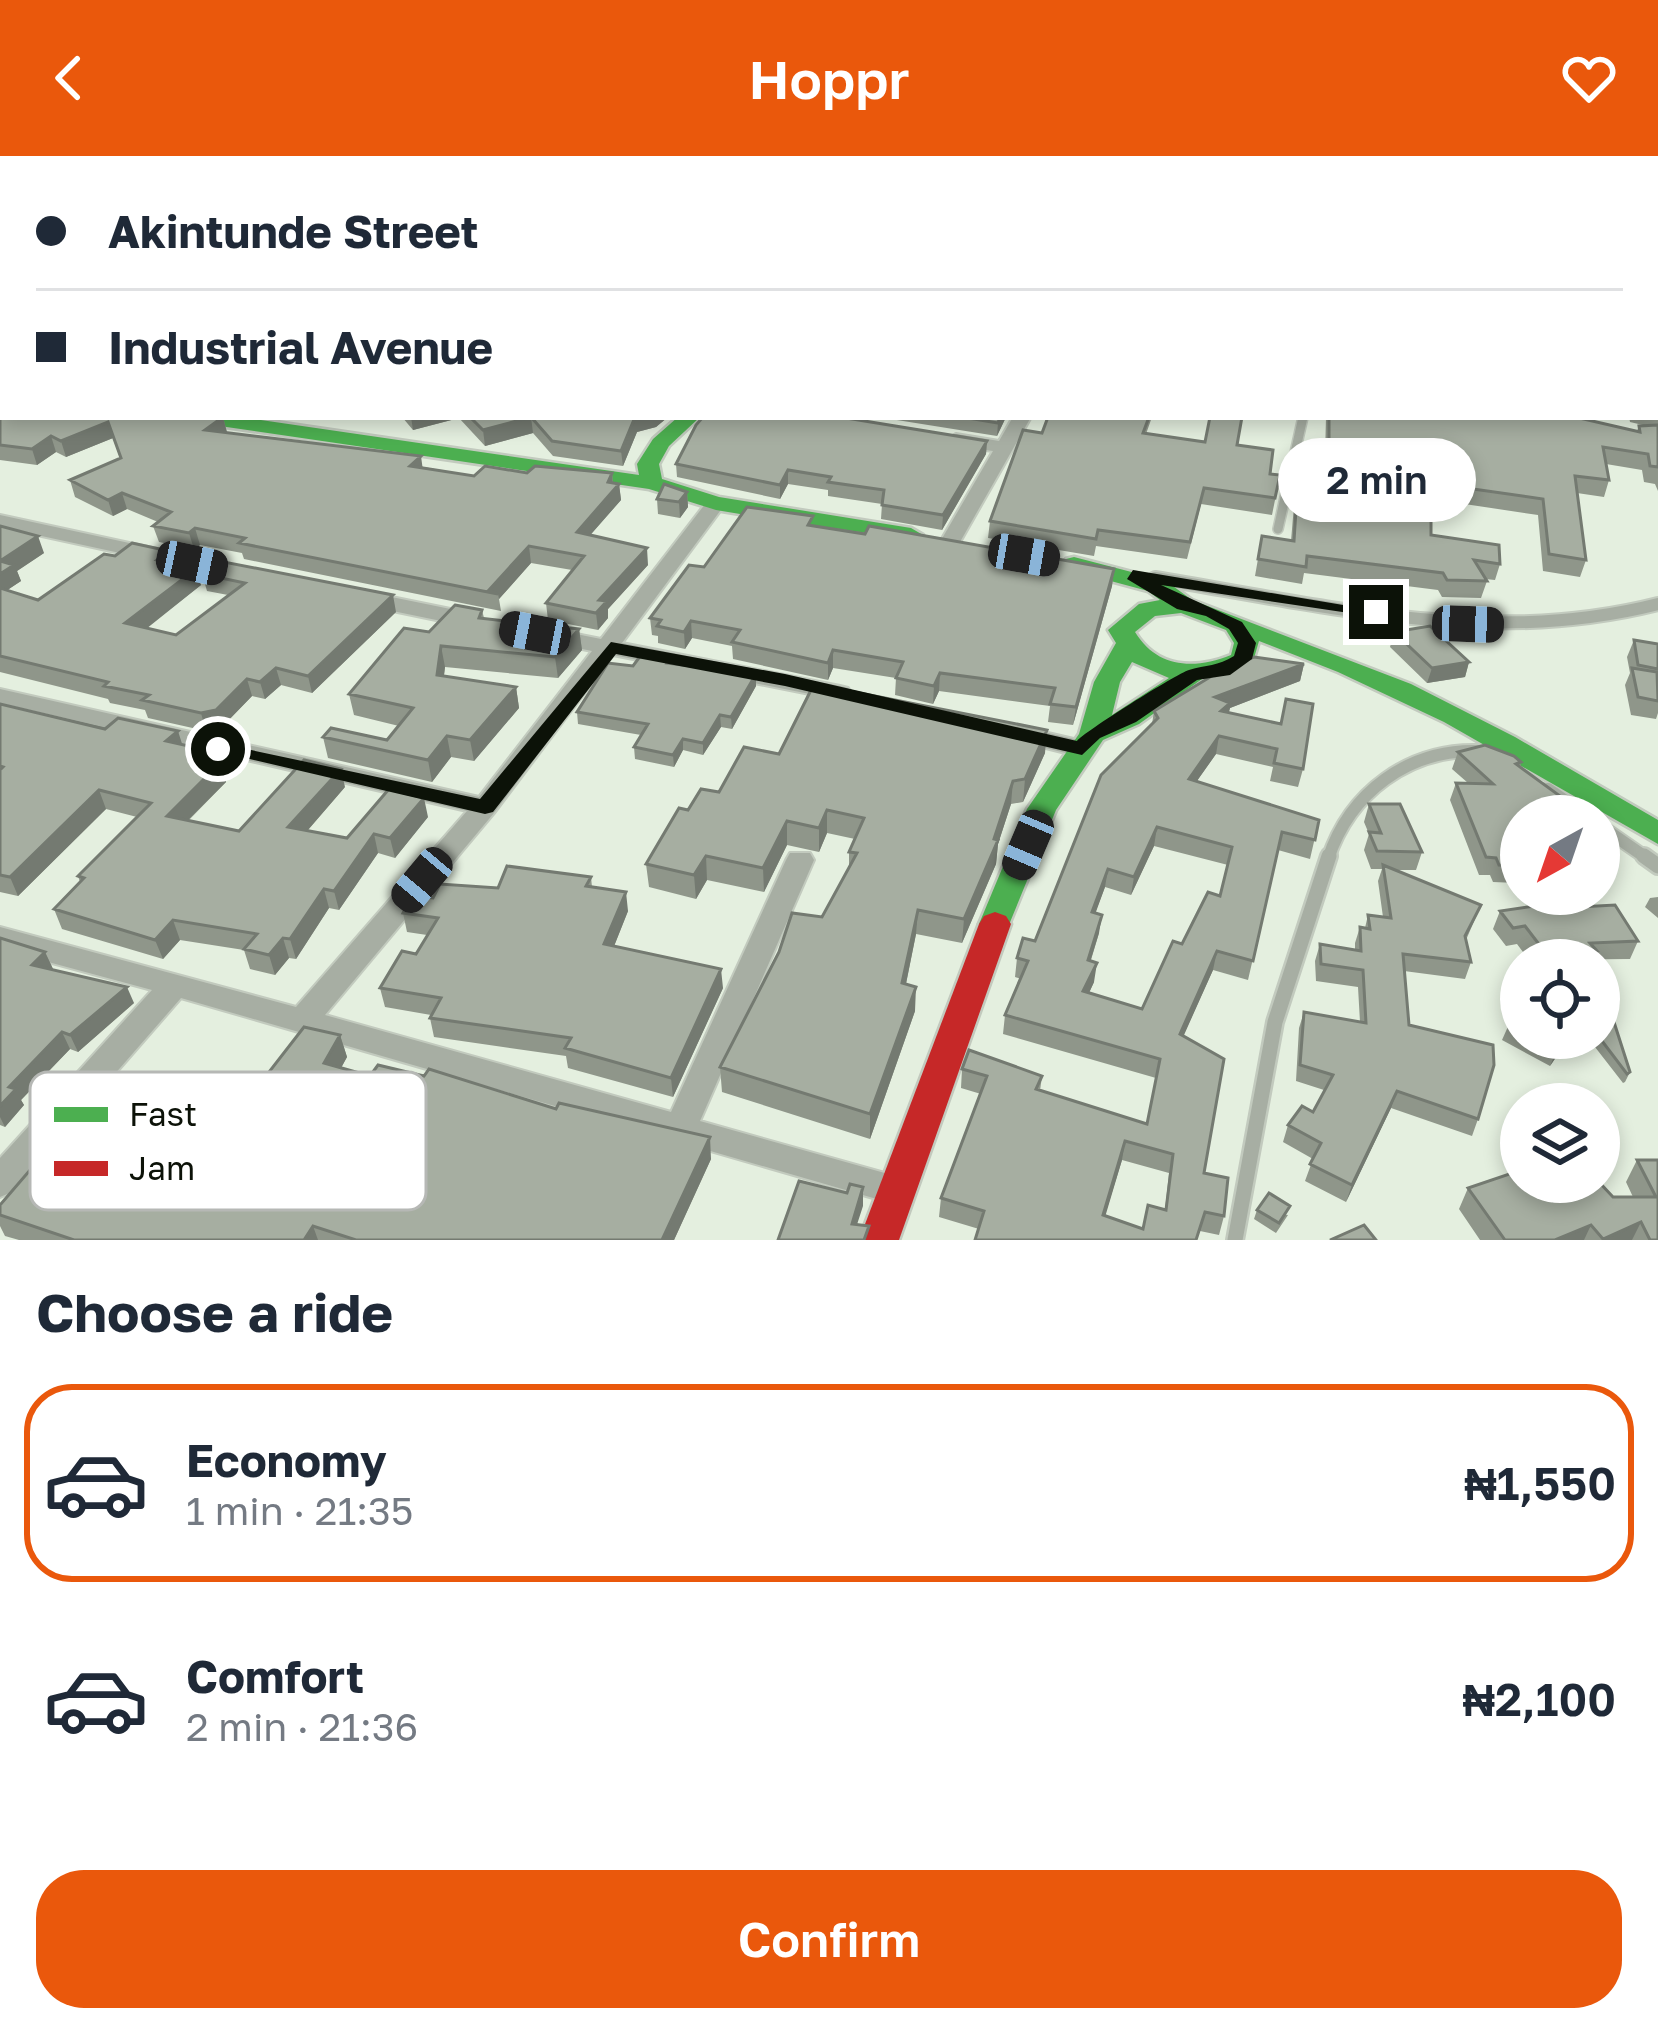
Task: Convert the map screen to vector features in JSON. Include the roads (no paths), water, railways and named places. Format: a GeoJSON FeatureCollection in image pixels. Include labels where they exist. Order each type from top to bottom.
{"type":"FeatureCollection","features":[{"type":"Feature","properties":{"kind":"street"},"geometry":{"type":"LineString","coordinates":[[222,420],[652,483],[716,503],[961,543],[1021,420]]}},
{"type":"Feature","properties":{"kind":"street"},"geometry":{"type":"LineString","coordinates":[[652,483],[648,464],[660,443],[687,420]]}},
{"type":"Feature","properties":{"kind":"street"},"geometry":{"type":"LineString","coordinates":[[937,436],[1007,448]]}},
{"type":"Feature","properties":{"kind":"street"},"geometry":{"type":"LineString","coordinates":[[305,1018],[485,807],[611,648],[716,503]]}},
{"type":"Feature","properties":{"kind":"street"},"geometry":{"type":"LineString","coordinates":[[0,521],[256,577]]}},
{"type":"Feature","properties":{"kind":"street"},"geometry":{"type":"LineString","coordinates":[[1035,557],[1133,575],[1183,605]]}},
{"type":"Feature","properties":{"kind":"street"},"geometry":{"type":"LineString","coordinates":[[1099,568],[1120,584],[1131,615]]}},
{"type":"Feature","properties":{"kind":"street"},"geometry":{"type":"LineString","coordinates":[[339,594],[871,700]]}},
{"type":"Feature","properties":{"kind":"street"},"geometry":{"type":"LineString","coordinates":[[1391,685],[1243,659],[1223,671],[1192,675],[1153,667],[1126,648],[1121,630],[1131,615],[1154,606],[1183,605],[1213,612],[1236,626],[1313,650],[1391,685],[1520,746],[1658,833]]}},
{"type":"Feature","properties":{"kind":"street"},"geometry":{"type":"LineString","coordinates":[[1236,626],[1247,643],[1243,659]]}},
{"type":"Feature","properties":{"kind":"street"},"geometry":{"type":"LineString","coordinates":[[879,1240],[894,1189],[1042,809],[1088,741],[1107,682],[1126,648]]}},
{"type":"Feature","properties":{"kind":"street"},"geometry":{"type":"LineString","coordinates":[[1000,730],[1088,741],[1192,675]]}},
{"type":"Feature","properties":{"kind":"street"},"geometry":{"type":"LineString","coordinates":[[0,696],[485,807]]}},
{"type":"Feature","properties":{"kind":"street"},"geometry":{"type":"LineString","coordinates":[[680,1129],[800,860]]}},
{"type":"Feature","properties":{"kind":"street"},"geometry":{"type":"LineString","coordinates":[[0,938],[305,1018],[894,1189]]}},
{"type":"Feature","properties":{"kind":"street"},"geometry":{"type":"LineString","coordinates":[[98,1072],[176,984]]}},
{"type":"Feature","properties":{"kind":"street"},"geometry":{"type":"LineString","coordinates":[[0,1182],[30,1148]]}},
{"type":"Feature","properties":{"kind":"lane"},"geometry":{"type":"LineString","coordinates":[[1278,529],[1302,420]]}},
{"type":"Feature","properties":{"kind":"lane"},"geometry":{"type":"LineString","coordinates":[[1133,575],[1468,624],[1570,624],[1658,604]]}},
{"type":"Feature","properties":{"kind":"lane"},"geometry":{"type":"LineString","coordinates":[[1235,1240],[1275,1022],[1336,836],[1375,786],[1442,750],[1476,750],[1511,764],[1556,795]]}},
{"type":"Feature","properties":{"kind":"lane"},"geometry":{"type":"LineString","coordinates":[[1620,840],[1658,866]]}}]}
